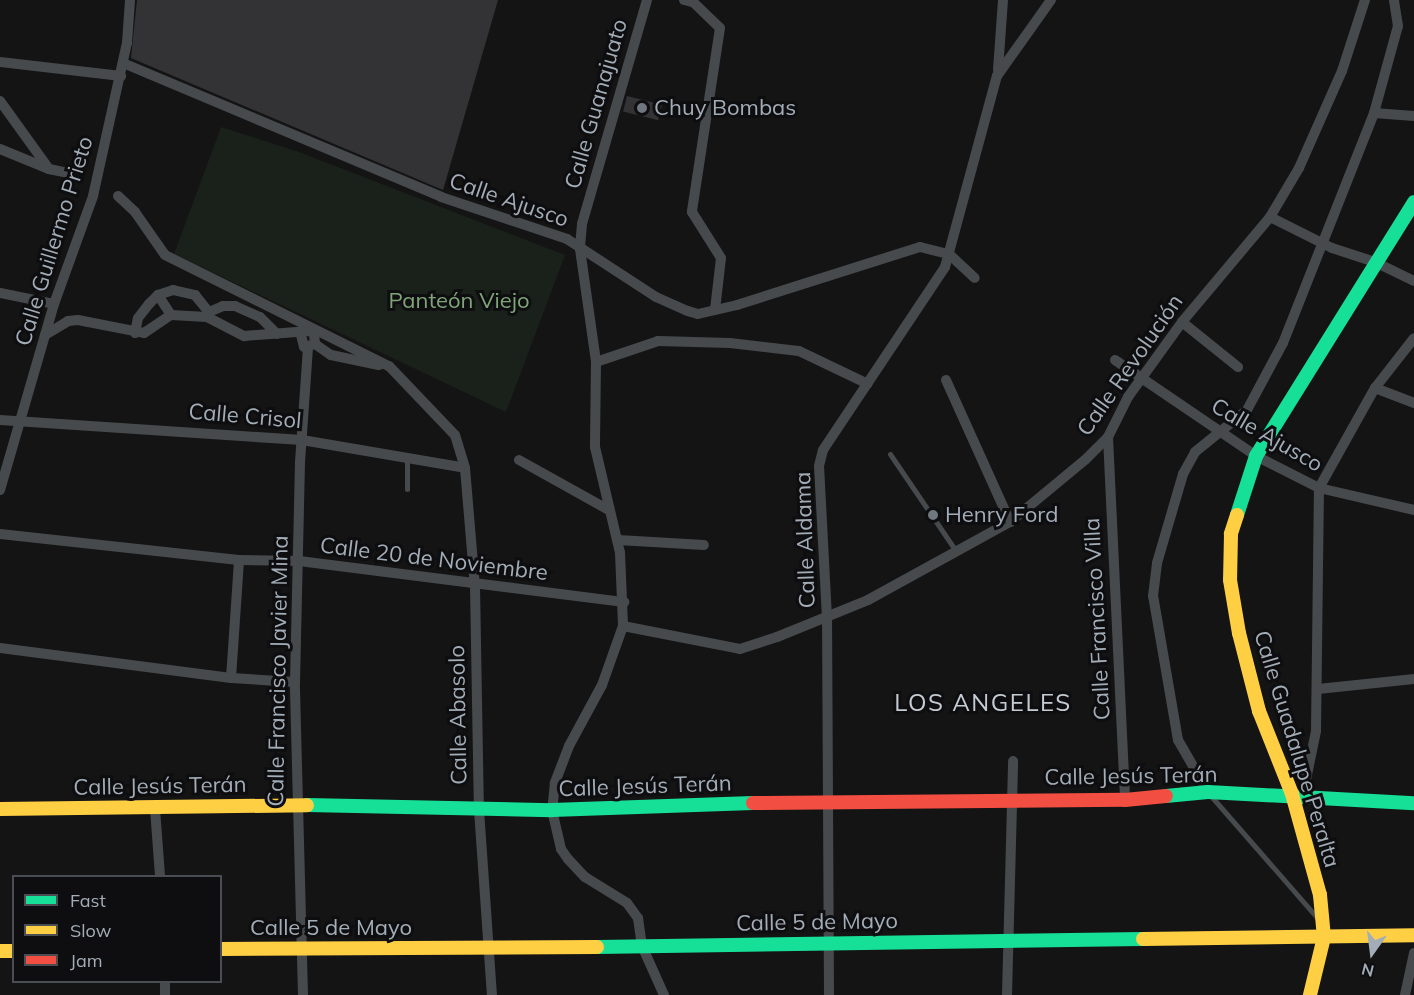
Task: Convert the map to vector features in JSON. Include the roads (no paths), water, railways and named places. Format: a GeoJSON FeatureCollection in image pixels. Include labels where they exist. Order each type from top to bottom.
{"type":"FeatureCollection","features":[{"type":"Feature","properties":{"kind":"street","name":"Calle Guillermo Prieto"},"geometry":{"type":"LineString","coordinates":[[0,490],[54,304],[93,196],[121,76],[130,0]]}},
{"type":"Feature","properties":{"kind":"street","name":"Calle Guanajuato"},"geometry":{"type":"LineString","coordinates":[[647,0],[582,224],[580,249],[596,362],[596,447],[609,510],[618,540],[624,602],[623,626],[602,685],[569,746],[555,783],[552,810],[565,854],[585,877],[627,903],[638,918],[642,946],[664,995]]}},
{"type":"Feature","properties":{"kind":"street"},"geometry":{"type":"LineString","coordinates":[[684,0],[693,2],[720,28],[692,212],[721,258],[715,310]]}},
{"type":"Feature","properties":{"kind":"street"},"geometry":{"type":"LineString","coordinates":[[997,76],[1002,54],[1003,0]]}},
{"type":"Feature","properties":{"kind":"street","name":"Calle Aldama"},"geometry":{"type":"LineString","coordinates":[[829,995],[827,618],[819,466],[823,450],[868,384],[950,254],[997,76],[1051,0]]}},
{"type":"Feature","properties":{"kind":"street","name":"Calle Revolución"},"geometry":{"type":"LineString","coordinates":[[623,626],[740,649],[827,618],[1010,522],[1108,437],[1141,378],[1182,322],[1270,217],[1299,168],[1342,71],[1365,0]]}},
{"type":"Feature","properties":{"kind":"street"},"geometry":{"type":"LineString","coordinates":[[1208,792],[1178,740],[1153,597],[1157,563],[1183,474],[1195,452],[1218,430],[1247,410],[1282,343],[1374,113],[1398,26],[1394,0]]}},
{"type":"Feature","properties":{"kind":"street"},"geometry":{"type":"LineString","coordinates":[[0,62],[121,76]]}},
{"type":"Feature","properties":{"kind":"street","name":"Calle Ajusco"},"geometry":{"type":"LineString","coordinates":[[123,63],[441,197],[567,239],[656,297],[688,311],[715,310],[899,251],[929,248],[950,254]]}},
{"type":"Feature","properties":{"kind":"street"},"geometry":{"type":"LineString","coordinates":[[0,102],[49,169]]}},
{"type":"Feature","properties":{"kind":"street"},"geometry":{"type":"LineString","coordinates":[[1374,113],[1414,116]]}},
{"type":"Feature","properties":{"kind":"street"},"geometry":{"type":"LineString","coordinates":[[0,149],[49,169],[68,173]]}},
{"type":"Feature","properties":{"kind":"street"},"geometry":{"type":"LineString","coordinates":[[118,195],[135,212],[165,255],[184,268],[389,366]]}},
{"type":"Feature","properties":{"kind":"street","name":"Calle Guadalupe Peralta"},"geometry":{"type":"LineString","coordinates":[[1310,995],[1324,931],[1320,895],[1297,794],[1259,711],[1230,580],[1231,534],[1256,456],[1414,202]]}},
{"type":"Feature","properties":{"kind":"street"},"geometry":{"type":"LineString","coordinates":[[1270,217],[1323,244],[1375,262],[1414,281]]}},
{"type":"Feature","properties":{"kind":"street"},"geometry":{"type":"LineString","coordinates":[[950,254],[975,278]]}},
{"type":"Feature","properties":{"kind":"street"},"geometry":{"type":"LineString","coordinates":[[135,333],[138,318],[158,295],[184,290],[195,295],[208,315],[244,336],[301,335],[300,344],[312,346],[331,355],[352,362],[389,366]]}},
{"type":"Feature","properties":{"kind":"street"},"geometry":{"type":"LineString","coordinates":[[0,293],[54,304]]}},
{"type":"Feature","properties":{"kind":"street"},"geometry":{"type":"LineString","coordinates":[[158,295],[171,315]]}},
{"type":"Feature","properties":{"kind":"street"},"geometry":{"type":"LineString","coordinates":[[45,335],[68,321],[78,320],[144,333],[171,315],[208,315],[235,306],[260,317],[277,334]]}},
{"type":"Feature","properties":{"kind":"street"},"geometry":{"type":"LineString","coordinates":[[1182,322],[1238,367]]}},
{"type":"Feature","properties":{"kind":"street"},"geometry":{"type":"LineString","coordinates":[[1297,794],[1316,731],[1319,488],[1375,388],[1414,338]]}},
{"type":"Feature","properties":{"kind":"street"},"geometry":{"type":"LineString","coordinates":[[596,362],[658,341],[730,343],[799,351],[868,384]]}},
{"type":"Feature","properties":{"kind":"street","name":"Calle Francisco Javier Mina"},"geometry":{"type":"LineString","coordinates":[[303,995],[296,805],[295,682],[302,440],[312,346]]}},
{"type":"Feature","properties":{"kind":"street","name":"Calle Ajusco"},"geometry":{"type":"LineString","coordinates":[[1115,360],[1256,456],[1319,488],[1414,510]]}},
{"type":"Feature","properties":{"kind":"street","name":"Calle Abasolo"},"geometry":{"type":"LineString","coordinates":[[389,366],[455,435],[465,468],[475,586],[479,810],[492,995]]}},
{"type":"Feature","properties":{"kind":"street"},"geometry":{"type":"LineString","coordinates":[[946,380],[1010,522]]}},
{"type":"Feature","properties":{"kind":"street"},"geometry":{"type":"LineString","coordinates":[[1375,388],[1414,403]]}},
{"type":"Feature","properties":{"kind":"street","name":"Calle Crisol"},"geometry":{"type":"LineString","coordinates":[[0,420],[19,419],[302,440],[465,468]]}},
{"type":"Feature","properties":{"kind":"street","name":"Calle Francisco Villa"},"geometry":{"type":"LineString","coordinates":[[1108,437],[1125,800]]}},
{"type":"Feature","properties":{"kind":"street"},"geometry":{"type":"LineString","coordinates":[[519,460],[609,510]]}},
{"type":"Feature","properties":{"kind":"street","name":"Calle 20 de Noviembre"},"geometry":{"type":"LineString","coordinates":[[0,534],[239,560],[299,561],[475,586],[624,602]]}},
{"type":"Feature","properties":{"kind":"street"},"geometry":{"type":"LineString","coordinates":[[618,540],[704,545]]}},
{"type":"Feature","properties":{"kind":"street"},"geometry":{"type":"LineString","coordinates":[[231,678],[239,560]]}},
{"type":"Feature","properties":{"kind":"street"},"geometry":{"type":"LineString","coordinates":[[0,648],[231,678],[295,682]]}},
{"type":"Feature","properties":{"kind":"street"},"geometry":{"type":"LineString","coordinates":[[1318,688],[1414,679]]}},
{"type":"Feature","properties":{"kind":"street"},"geometry":{"type":"LineString","coordinates":[[1007,995],[1013,761]]}},
{"type":"Feature","properties":{"kind":"street","name":"Calle Jesús Terán"},"geometry":{"type":"LineString","coordinates":[[0,809],[296,805],[552,810],[827,801],[1125,800],[1208,792],[1297,794],[1414,802]]}},
{"type":"Feature","properties":{"kind":"street"},"geometry":{"type":"LineString","coordinates":[[155,808],[160,875]]}},
{"type":"Feature","properties":{"kind":"street","name":"Calle 5 de Mayo"},"geometry":{"type":"LineString","coordinates":[[222,949],[490,949],[1007,941],[1324,931],[1414,934]]}},
{"type":"Feature","properties":{"kind":"street"},"geometry":{"type":"LineString","coordinates":[[1405,995],[1414,953]]}},
{"type":"Feature","properties":{"kind":"lane"},"geometry":{"type":"LineString","coordinates":[[890,454],[956,552]]}},
{"type":"Feature","properties":{"kind":"lane"},"geometry":{"type":"LineString","coordinates":[[407,458],[407,489]]}},
{"type":"Feature","properties":{"kind":"lane"},"geometry":{"type":"LineString","coordinates":[[1208,792],[1324,931]]}},
{"type":"Feature","properties":{"kind":"place","name":"Chuy Bombas"},"geometry":{"type":"Point","coordinates":[642,108]}},
{"type":"Feature","properties":{"kind":"place","name":"Henry Ford"},"geometry":{"type":"Point","coordinates":[933,515]}},
{"type":"Feature","properties":{"kind":"district","name":"LOS ANGELES"},"geometry":{"type":"Point","coordinates":[983,703]}},
{"type":"Feature","properties":{"kind":"park label","name":"Panteón Viejo"},"geometry":{"type":"Point","coordinates":[459,301]}}]}
